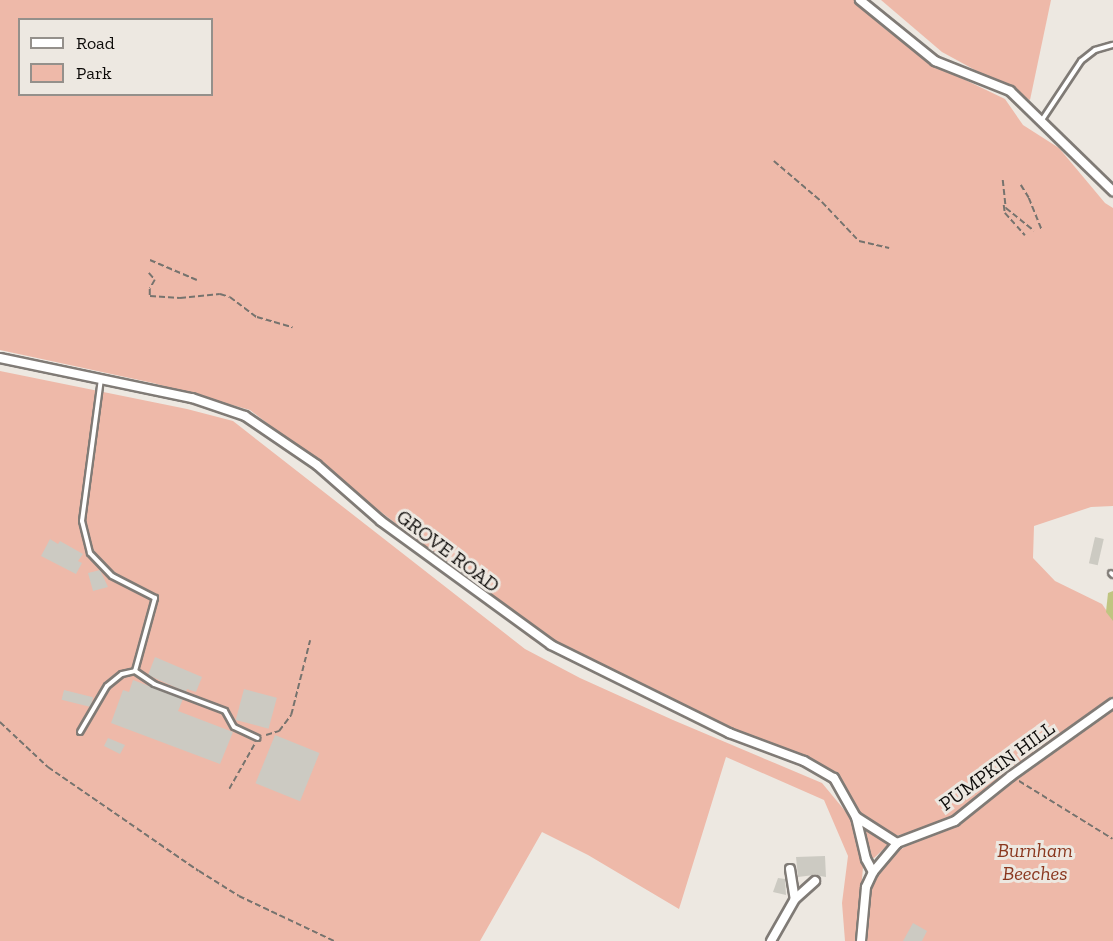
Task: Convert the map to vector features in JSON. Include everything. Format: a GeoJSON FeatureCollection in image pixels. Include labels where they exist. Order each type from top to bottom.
{"type":"FeatureCollection","features":[{"type":"Feature","properties":{"kind":"street"},"geometry":{"type":"LineString","coordinates":[[860,0],[935,60],[1010,91],[1113,191]]}},
{"type":"Feature","properties":{"kind":"street","name":"GROVE ROAD"},"geometry":{"type":"LineString","coordinates":[[0,358],[192,398],[245,416],[317,465],[381,521],[498,609],[551,645],[729,733],[804,761],[834,778],[856,816],[866,859],[873,872]]}},
{"type":"Feature","properties":{"kind":"street","name":"PUMPKIN HILL"},"geometry":{"type":"LineString","coordinates":[[873,872],[897,843],[955,820],[1011,776],[1113,703]]}},
{"type":"Feature","properties":{"kind":"street","name":"GROVE ROAD"},"geometry":{"type":"LineString","coordinates":[[856,816],[897,843]]}},
{"type":"Feature","properties":{"kind":"street"},"geometry":{"type":"LineString","coordinates":[[790,868],[795,900]]}},
{"type":"Feature","properties":{"kind":"street"},"geometry":{"type":"LineString","coordinates":[[861,941],[866,887],[873,872]]}},
{"type":"Feature","properties":{"kind":"street"},"geometry":{"type":"LineString","coordinates":[[771,941],[795,900],[815,881]]}},
{"type":"Feature","properties":{"kind":"lane"},"geometry":{"type":"LineString","coordinates":[[1042,120],[1081,61],[1095,50],[1113,45]]}},
{"type":"Feature","properties":{"kind":"lane"},"geometry":{"type":"LineString","coordinates":[[101,378],[82,521],[90,553],[112,576],[155,598],[135,671]]}},
{"type":"Feature","properties":{"kind":"lane"},"geometry":{"type":"LineString","coordinates":[[80,732],[107,686],[122,674],[135,671],[154,684],[225,711],[234,727],[258,738]]}},
{"type":"Feature","properties":{"kind":"path"},"geometry":{"type":"LineString","coordinates":[[774,161],[822,202],[858,241],[889,248]]}},
{"type":"Feature","properties":{"kind":"path"},"geometry":{"type":"LineString","coordinates":[[1003,180],[1005,213],[1025,235]]}},
{"type":"Feature","properties":{"kind":"path"},"geometry":{"type":"LineString","coordinates":[[1021,185],[1029,198],[1041,230]]}},
{"type":"Feature","properties":{"kind":"path"},"geometry":{"type":"LineString","coordinates":[[1004,203],[1014,216],[1034,231]]}},
{"type":"Feature","properties":{"kind":"path"},"geometry":{"type":"LineString","coordinates":[[150,260],[197,280]]}},
{"type":"Feature","properties":{"kind":"path"},"geometry":{"type":"LineString","coordinates":[[149,273],[155,280],[150,288],[150,296],[180,298],[220,294],[230,297],[257,316],[293,327]]}},
{"type":"Feature","properties":{"kind":"path"},"geometry":{"type":"LineString","coordinates":[[229,789],[258,738],[279,731],[291,715],[310,640]]}},
{"type":"Feature","properties":{"kind":"path"},"geometry":{"type":"LineString","coordinates":[[0,722],[48,767],[199,871],[239,896],[334,941]]}},
{"type":"Feature","properties":{"kind":"path"},"geometry":{"type":"LineString","coordinates":[[1011,776],[1113,839]]}},
{"type":"Feature","properties":{"kind":"green space"},"geometry":{"type":"Polygon","coordinates":[[[0,0],[855,0],[884,28],[932,64],[1005,99],[1023,125],[1059,148],[1105,203],[1113,208],[1113,506],[1091,507],[1034,526],[1033,558],[1055,581],[1102,604],[1113,620],[1113,699],[948,819],[918,832],[892,836],[860,816],[825,768],[756,746],[613,674],[566,659],[531,639],[399,526],[250,410],[153,383],[0,350],[0,0]]]}},
{"type":"Feature","properties":{"kind":"green space"},"geometry":{"type":"Polygon","coordinates":[[[881,0],[1051,0],[1030,100],[942,52],[881,0]]]}},
{"type":"Feature","properties":{"kind":"green space"},"geometry":{"type":"Polygon","coordinates":[[[0,371],[187,409],[233,421],[525,649],[580,678],[673,720],[822,783],[851,818],[863,867],[857,941],[845,941],[842,903],[848,856],[824,800],[726,757],[679,909],[588,855],[542,832],[480,941],[0,941],[0,371]]]}},
{"type":"Feature","properties":{"kind":"green space","name":"Burnham Beeches"},"geometry":{"type":"Polygon","coordinates":[[[1113,709],[1113,941],[867,941],[871,891],[877,872],[895,853],[911,843],[953,826],[1040,760],[1113,709]]]}},
{"type":"Feature","properties":{"kind":"green space"},"geometry":{"type":"Polygon","coordinates":[[[862,825],[891,842],[874,858],[869,857],[862,825]]]}},
{"type":"Feature","properties":{"kind":"shaded area"},"geometry":{"type":"Polygon","coordinates":[[[1113,591],[1113,621],[1106,612],[1108,593],[1113,591]]]}},
{"type":"Feature","properties":{"kind":"building"},"geometry":{"type":"Polygon","coordinates":[[[1095,537],[1104,539],[1098,565],[1089,563],[1095,537]]]}},
{"type":"Feature","properties":{"kind":"building"},"geometry":{"type":"Polygon","coordinates":[[[50,539],[58,544],[60,541],[83,554],[78,561],[82,563],[76,574],[41,556],[50,539]]]}},
{"type":"Feature","properties":{"kind":"building"},"geometry":{"type":"Polygon","coordinates":[[[100,570],[108,587],[93,591],[88,573],[100,570]]]}},
{"type":"Feature","properties":{"kind":"building"},"geometry":{"type":"Polygon","coordinates":[[[155,657],[202,677],[196,692],[187,689],[186,692],[148,675],[155,657]]]}},
{"type":"Feature","properties":{"kind":"building"},"geometry":{"type":"Polygon","coordinates":[[[133,680],[183,699],[178,711],[233,732],[220,764],[111,723],[123,690],[129,692],[133,680]]]}},
{"type":"Feature","properties":{"kind":"building"},"geometry":{"type":"Polygon","coordinates":[[[244,689],[277,698],[269,729],[236,720],[244,689]]]}},
{"type":"Feature","properties":{"kind":"building"},"geometry":{"type":"Polygon","coordinates":[[[64,690],[93,697],[91,707],[62,700],[64,690]]]}},
{"type":"Feature","properties":{"kind":"building"},"geometry":{"type":"Polygon","coordinates":[[[275,735],[320,753],[300,801],[256,783],[275,735]]]}},
{"type":"Feature","properties":{"kind":"building"},"geometry":{"type":"Polygon","coordinates":[[[108,738],[125,745],[120,754],[104,746],[108,738]]]}},
{"type":"Feature","properties":{"kind":"building"},"geometry":{"type":"Polygon","coordinates":[[[825,856],[826,877],[814,875],[798,877],[796,857],[825,856]]]}},
{"type":"Feature","properties":{"kind":"building"},"geometry":{"type":"Polygon","coordinates":[[[778,878],[785,879],[786,895],[773,892],[778,878]]]}},
{"type":"Feature","properties":{"kind":"building"},"geometry":{"type":"Polygon","coordinates":[[[913,923],[927,931],[922,941],[903,941],[913,923]]]}}]}
